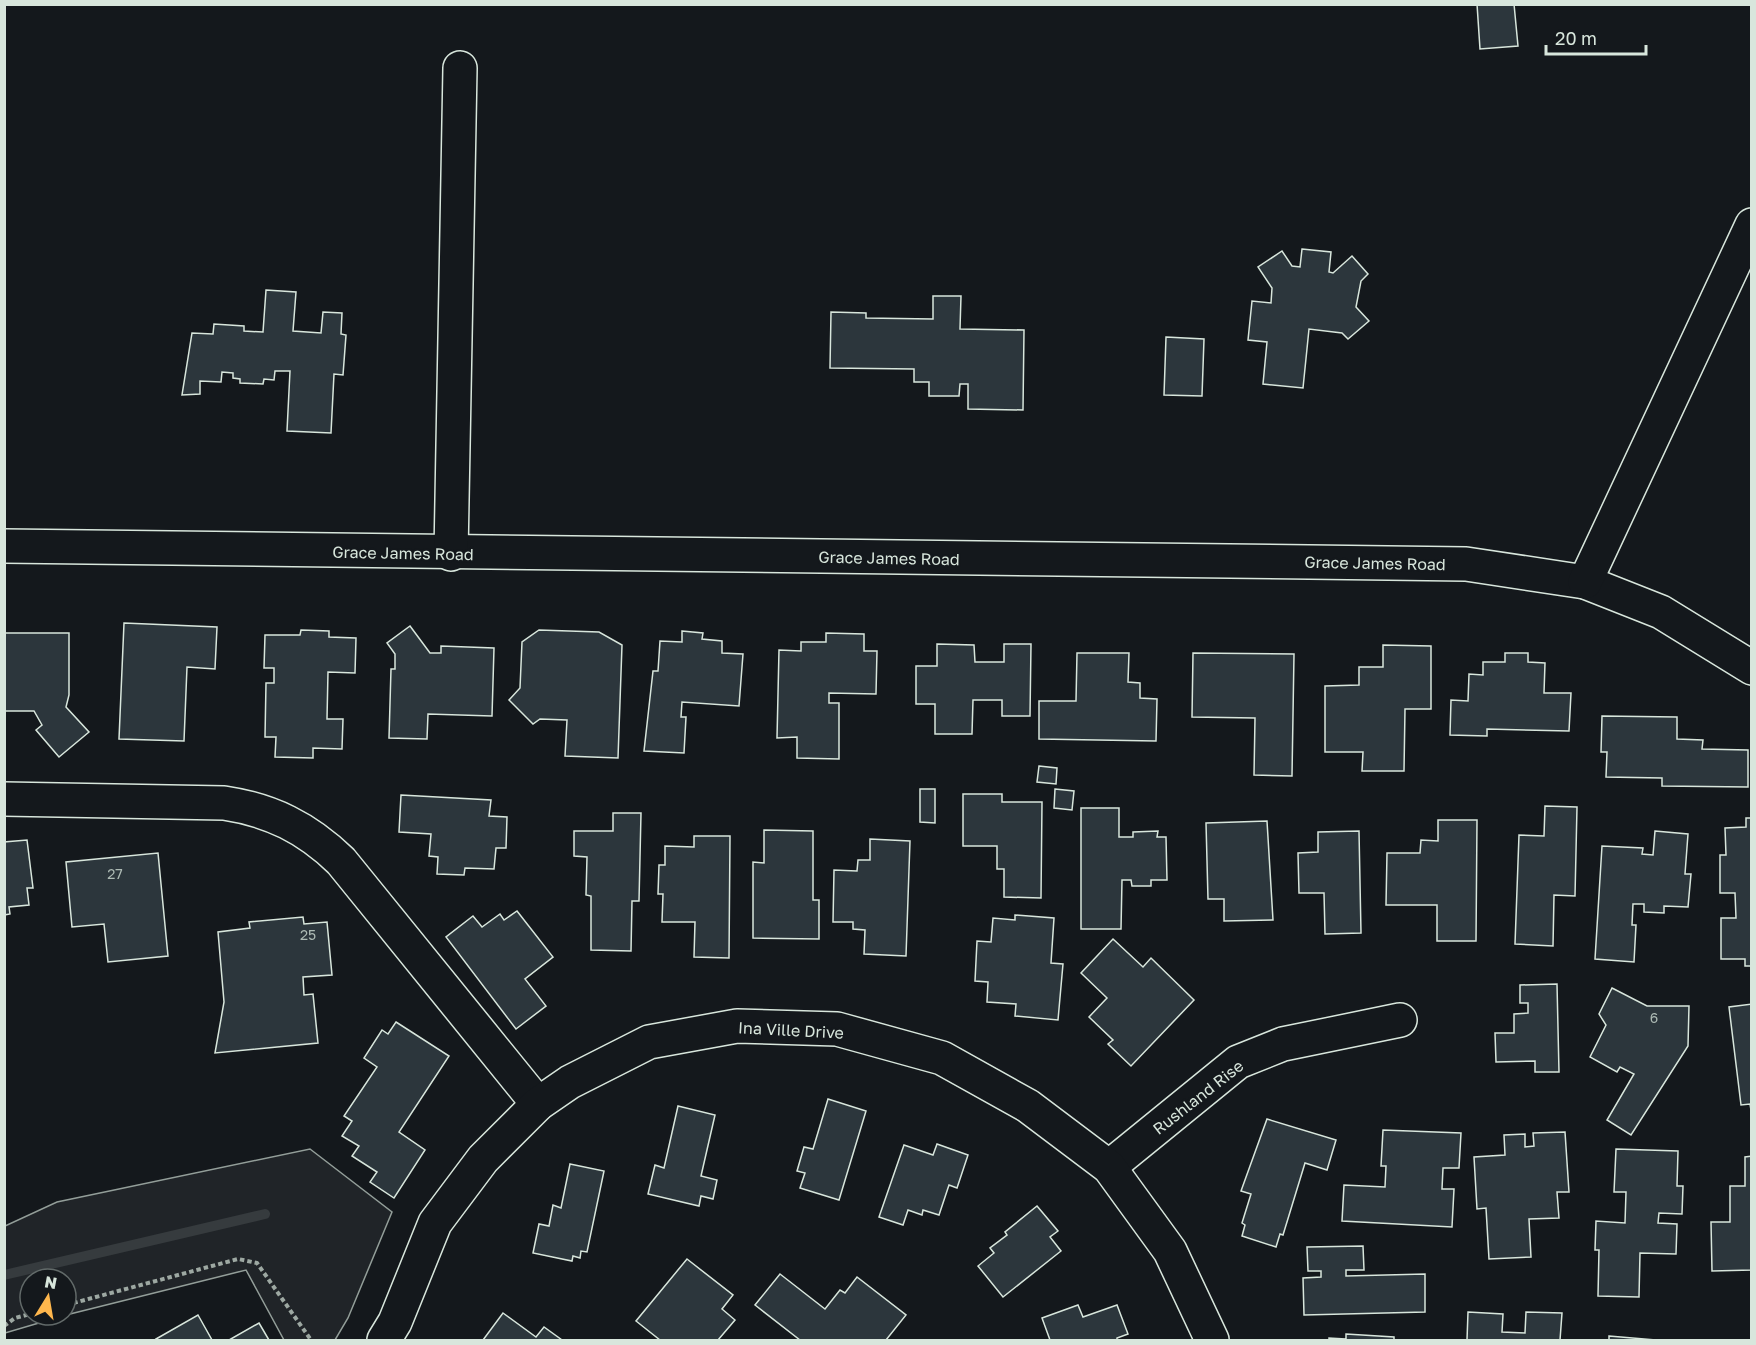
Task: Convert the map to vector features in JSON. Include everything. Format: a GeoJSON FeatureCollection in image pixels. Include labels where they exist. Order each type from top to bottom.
{"type":"FeatureCollection","features":[{"type":"Feature","properties":{"kind":"street"},"geometry":{"type":"LineString","coordinates":[[451,554],[460,68]]}},
{"type":"Feature","properties":{"kind":"street"},"geometry":{"type":"LineString","coordinates":[[1586,582],[1752,225]]}},
{"type":"Feature","properties":{"kind":"street","name":"Grace James Road"},"geometry":{"type":"LineString","coordinates":[[4,546],[451,554],[1466,564],[1586,582],[1661,612],[1752,668]]}},
{"type":"Feature","properties":{"kind":"street"},"geometry":{"type":"LineString","coordinates":[[4,799],[224,803],[269,813],[302,829],[341,861],[538,1104]]}},
{"type":"Feature","properties":{"kind":"street","name":"Rushland Rise"},"geometry":{"type":"LineString","coordinates":[[1109,1167],[1238,1062],[1283,1044],[1400,1020]]}},
{"type":"Feature","properties":{"kind":"street","name":"Ina Ville Drive"},"geometry":{"type":"LineString","coordinates":[[384,1341],[395,1322],[435,1223],[483,1159],[538,1104],[570,1082],[649,1042],[737,1026],[837,1029],[942,1058],[1028,1106],[1109,1167],[1170,1251],[1212,1341]]}},
{"type":"Feature","properties":{"kind":"path"},"geometry":{"type":"LineString","coordinates":[[78,1302],[238,1258],[257,1263],[311,1341]]}},
{"type":"Feature","properties":{"kind":"path"},"geometry":{"type":"LineString","coordinates":[[4,1326],[18,1317]]}},
{"type":"Feature","properties":{"kind":"shaded area"},"geometry":{"type":"Polygon","coordinates":[[[310,1149],[392,1212],[348,1318],[335,1340],[284,1340],[246,1270],[78,1312],[78,1267],[18,1267],[18,1327],[25,1327],[5,1333],[5,1226],[57,1202],[310,1149]]]}},
{"type":"Feature","properties":{"kind":"building"},"geometry":{"type":"Polygon","coordinates":[[[1477,4],[1514,4],[1518,46],[1480,49],[1477,4]]]}},
{"type":"Feature","properties":{"kind":"building"},"geometry":{"type":"Polygon","coordinates":[[[1302,249],[1331,252],[1329,272],[1333,273],[1352,256],[1368,274],[1361,281],[1356,307],[1369,321],[1348,339],[1342,333],[1309,329],[1303,388],[1263,384],[1267,342],[1248,340],[1252,301],[1271,303],[1272,288],[1258,267],[1282,251],[1292,266],[1300,267],[1302,249]]]}},
{"type":"Feature","properties":{"kind":"building"},"geometry":{"type":"Polygon","coordinates":[[[266,290],[296,292],[293,331],[321,333],[323,312],[342,313],[341,334],[346,335],[343,375],[334,374],[331,433],[287,431],[290,371],[275,371],[274,380],[264,379],[263,384],[240,383],[240,379],[233,378],[233,373],[222,372],[221,382],[200,381],[200,394],[182,395],[192,333],[213,334],[214,324],[244,326],[244,331],[263,332],[266,290]]]}},
{"type":"Feature","properties":{"kind":"building"},"geometry":{"type":"Polygon","coordinates":[[[933,296],[961,296],[960,329],[1024,330],[1023,410],[968,409],[968,384],[960,384],[959,396],[929,396],[929,382],[914,382],[914,369],[830,368],[831,312],[866,313],[866,318],[933,319],[933,296]]]}},
{"type":"Feature","properties":{"kind":"building"},"geometry":{"type":"Polygon","coordinates":[[[1166,337],[1204,339],[1202,396],[1164,395],[1166,337]]]}},
{"type":"Feature","properties":{"kind":"building"},"geometry":{"type":"Polygon","coordinates":[[[124,623],[217,627],[215,669],[187,667],[184,741],[119,739],[124,623]]]}},
{"type":"Feature","properties":{"kind":"building"},"geometry":{"type":"Polygon","coordinates":[[[410,626],[430,653],[441,653],[441,646],[494,648],[492,716],[428,714],[427,739],[389,738],[391,669],[395,669],[395,654],[387,643],[410,626]]]}},
{"type":"Feature","properties":{"kind":"building"},"geometry":{"type":"Polygon","coordinates":[[[301,630],[329,631],[329,637],[356,638],[355,673],[328,672],[327,719],[343,719],[342,749],[313,748],[313,758],[275,757],[276,737],[265,737],[266,683],[274,683],[274,668],[264,668],[265,635],[300,635],[301,630]]]}},
{"type":"Feature","properties":{"kind":"building"},"geometry":{"type":"Polygon","coordinates":[[[539,630],[599,632],[622,645],[618,758],[565,756],[567,720],[540,719],[533,724],[509,700],[520,688],[522,642],[539,630]]]}},
{"type":"Feature","properties":{"kind":"building"},"geometry":{"type":"Polygon","coordinates":[[[682,631],[703,633],[702,639],[722,641],[722,653],[743,654],[739,706],[682,702],[681,717],[686,717],[684,753],[644,751],[653,671],[658,671],[660,641],[682,642],[682,631]]]}},
{"type":"Feature","properties":{"kind":"building"},"geometry":{"type":"Polygon","coordinates":[[[5,633],[69,633],[69,695],[66,707],[89,732],[59,757],[36,730],[42,725],[34,711],[4,711],[5,633]]]}},
{"type":"Feature","properties":{"kind":"building"},"geometry":{"type":"Polygon","coordinates":[[[826,633],[864,634],[864,651],[877,651],[876,694],[829,693],[829,703],[839,703],[839,759],[797,758],[797,737],[777,738],[779,650],[801,651],[801,642],[826,642],[826,633]]]}},
{"type":"Feature","properties":{"kind":"building"},"geometry":{"type":"Polygon","coordinates":[[[937,644],[974,645],[975,662],[1004,662],[1004,644],[1031,644],[1030,716],[1002,716],[1002,700],[973,700],[972,734],[935,734],[935,704],[916,704],[916,666],[937,666],[937,644]]]}},
{"type":"Feature","properties":{"kind":"building"},"geometry":{"type":"Polygon","coordinates":[[[1383,645],[1431,646],[1431,709],[1405,709],[1404,771],[1362,771],[1363,752],[1325,752],[1325,686],[1359,685],[1359,667],[1383,667],[1383,645]]]}},
{"type":"Feature","properties":{"kind":"building"},"geometry":{"type":"Polygon","coordinates":[[[1077,653],[1129,653],[1128,682],[1140,683],[1140,698],[1157,699],[1156,741],[1039,739],[1039,701],[1076,701],[1077,653]]]}},
{"type":"Feature","properties":{"kind":"building"},"geometry":{"type":"Polygon","coordinates":[[[1193,653],[1294,654],[1292,776],[1254,775],[1255,718],[1192,717],[1193,653]]]}},
{"type":"Feature","properties":{"kind":"building"},"geometry":{"type":"Polygon","coordinates":[[[1505,653],[1528,653],[1528,662],[1545,663],[1544,693],[1571,693],[1569,731],[1487,729],[1487,736],[1450,735],[1451,700],[1468,701],[1469,674],[1483,675],[1483,662],[1505,662],[1505,653]]]}},
{"type":"Feature","properties":{"kind":"building"},"geometry":{"type":"Polygon","coordinates":[[[1602,716],[1677,717],[1677,739],[1703,740],[1702,749],[1748,750],[1748,787],[1662,786],[1662,778],[1606,777],[1607,752],[1601,752],[1602,716]]]}},
{"type":"Feature","properties":{"kind":"building"},"geometry":{"type":"Polygon","coordinates":[[[1039,766],[1057,768],[1056,784],[1037,782],[1039,766]]]}},
{"type":"Feature","properties":{"kind":"building"},"geometry":{"type":"Polygon","coordinates":[[[920,789],[935,789],[935,823],[920,822],[920,789]]]}},
{"type":"Feature","properties":{"kind":"building"},"geometry":{"type":"Polygon","coordinates":[[[1055,789],[1074,791],[1072,810],[1054,808],[1055,789]]]}},
{"type":"Feature","properties":{"kind":"building"},"geometry":{"type":"Polygon","coordinates":[[[963,794],[1002,794],[1002,802],[1042,802],[1041,898],[1004,897],[1004,869],[997,869],[997,846],[963,846],[963,794]]]}},
{"type":"Feature","properties":{"kind":"building"},"geometry":{"type":"Polygon","coordinates":[[[401,795],[491,800],[489,816],[507,817],[506,848],[496,848],[494,869],[465,868],[464,875],[437,874],[438,857],[429,856],[431,834],[399,832],[401,795]]]}},
{"type":"Feature","properties":{"kind":"building"},"geometry":{"type":"Polygon","coordinates":[[[1545,806],[1577,807],[1575,896],[1554,895],[1553,946],[1515,944],[1519,835],[1544,836],[1545,806]]]}},
{"type":"Feature","properties":{"kind":"building"},"geometry":{"type":"Polygon","coordinates":[[[1081,808],[1119,808],[1119,837],[1133,837],[1133,832],[1158,831],[1157,837],[1166,837],[1167,880],[1151,880],[1151,886],[1132,886],[1131,880],[1122,880],[1121,929],[1081,929],[1081,808]]]}},
{"type":"Feature","properties":{"kind":"building"},"geometry":{"type":"Polygon","coordinates":[[[613,813],[641,813],[639,901],[632,901],[631,951],[591,950],[591,896],[586,895],[587,857],[574,856],[574,831],[613,831],[613,813]]]}},
{"type":"Feature","properties":{"kind":"building"},"geometry":{"type":"Polygon","coordinates":[[[1746,818],[1752,818],[1752,966],[1745,966],[1745,959],[1721,959],[1721,918],[1736,918],[1735,893],[1720,893],[1720,855],[1726,855],[1725,828],[1746,827],[1746,818]]]}},
{"type":"Feature","properties":{"kind":"building"},"geometry":{"type":"Polygon","coordinates":[[[1438,820],[1477,820],[1476,941],[1437,941],[1437,905],[1386,905],[1387,853],[1420,853],[1421,840],[1438,841],[1438,820]]]}},
{"type":"Feature","properties":{"kind":"building"},"geometry":{"type":"Polygon","coordinates":[[[1267,821],[1273,920],[1224,921],[1224,899],[1208,899],[1206,823],[1267,821]]]}},
{"type":"Feature","properties":{"kind":"building"},"geometry":{"type":"Polygon","coordinates":[[[764,830],[813,831],[813,900],[819,900],[819,939],[753,938],[753,862],[764,863],[764,830]]]}},
{"type":"Feature","properties":{"kind":"building"},"geometry":{"type":"Polygon","coordinates":[[[1359,831],[1361,933],[1325,934],[1324,893],[1299,893],[1298,853],[1318,852],[1318,832],[1359,831]]]}},
{"type":"Feature","properties":{"kind":"building"},"geometry":{"type":"Polygon","coordinates":[[[1655,831],[1688,834],[1685,874],[1691,874],[1688,907],[1664,906],[1664,913],[1644,912],[1644,904],[1633,904],[1632,925],[1636,925],[1634,962],[1595,959],[1602,846],[1643,848],[1642,854],[1653,855],[1655,831]]]}},
{"type":"Feature","properties":{"kind":"building"},"geometry":{"type":"Polygon","coordinates":[[[694,836],[730,836],[729,958],[694,957],[695,922],[662,922],[663,894],[658,894],[659,865],[665,865],[665,846],[694,847],[694,836]]]}},
{"type":"Feature","properties":{"kind":"building"},"geometry":{"type":"Polygon","coordinates":[[[870,839],[910,841],[906,956],[864,954],[865,930],[853,929],[853,922],[833,922],[834,870],[857,871],[858,860],[870,860],[870,839]]]}},
{"type":"Feature","properties":{"kind":"building"},"geometry":{"type":"Polygon","coordinates":[[[27,840],[33,888],[27,888],[29,905],[9,907],[10,914],[4,915],[4,842],[27,840]]]}},
{"type":"Feature","properties":{"kind":"building"},"geometry":{"type":"Polygon","coordinates":[[[158,853],[168,956],[108,962],[104,924],[72,927],[66,862],[158,853]]]}},
{"type":"Feature","properties":{"kind":"building"},"geometry":{"type":"Polygon","coordinates":[[[517,911],[553,957],[525,979],[546,1006],[516,1029],[446,937],[473,916],[482,927],[500,914],[504,920],[517,911]]]}},
{"type":"Feature","properties":{"kind":"building"},"geometry":{"type":"Polygon","coordinates":[[[1015,915],[1054,918],[1051,963],[1063,964],[1058,1020],[1015,1016],[1016,1004],[987,1002],[988,982],[975,981],[977,941],[991,942],[993,918],[1015,920],[1015,915]]]}},
{"type":"Feature","properties":{"kind":"building"},"geometry":{"type":"Polygon","coordinates":[[[303,917],[304,924],[327,922],[332,975],[303,977],[304,995],[313,994],[318,1043],[215,1053],[224,1002],[218,932],[250,928],[249,922],[303,917]]]}},
{"type":"Feature","properties":{"kind":"building"},"geometry":{"type":"Polygon","coordinates":[[[1113,939],[1143,967],[1151,958],[1194,1000],[1131,1066],[1108,1044],[1113,1040],[1089,1017],[1107,998],[1081,973],[1113,939]]]}},
{"type":"Feature","properties":{"kind":"building"},"geometry":{"type":"Polygon","coordinates":[[[1557,984],[1559,1072],[1535,1072],[1535,1061],[1496,1062],[1495,1033],[1514,1033],[1514,1014],[1528,1013],[1528,1003],[1520,1003],[1520,985],[1557,984]]]}},
{"type":"Feature","properties":{"kind":"building"},"geometry":{"type":"Polygon","coordinates":[[[1612,988],[1647,1006],[1689,1006],[1688,1046],[1631,1135],[1607,1120],[1634,1074],[1620,1067],[1617,1072],[1590,1057],[1606,1025],[1599,1014],[1612,988]]]}},
{"type":"Feature","properties":{"kind":"building"},"geometry":{"type":"Polygon","coordinates":[[[1752,1004],[1752,1117],[1750,1104],[1741,1105],[1729,1007],[1752,1004]]]}},
{"type":"Feature","properties":{"kind":"building"},"geometry":{"type":"Polygon","coordinates":[[[396,1022],[449,1056],[399,1132],[425,1150],[394,1198],[370,1182],[377,1172],[352,1156],[359,1146],[342,1136],[352,1121],[344,1116],[377,1067],[364,1058],[382,1030],[388,1034],[396,1022]]]}},
{"type":"Feature","properties":{"kind":"building"},"geometry":{"type":"Polygon","coordinates":[[[828,1099],[866,1111],[839,1200],[800,1188],[805,1173],[797,1171],[804,1147],[813,1149],[828,1099]]]}},
{"type":"Feature","properties":{"kind":"building"},"geometry":{"type":"Polygon","coordinates":[[[678,1106],[715,1115],[701,1176],[717,1180],[713,1199],[701,1196],[699,1206],[648,1194],[655,1165],[664,1168],[678,1106]]]}},
{"type":"Feature","properties":{"kind":"building"},"geometry":{"type":"Polygon","coordinates":[[[1267,1119],[1336,1140],[1327,1170],[1305,1163],[1283,1235],[1280,1234],[1276,1247],[1242,1236],[1245,1225],[1242,1223],[1251,1194],[1241,1191],[1267,1119]]]}},
{"type":"Feature","properties":{"kind":"building"},"geometry":{"type":"Polygon","coordinates":[[[1383,1130],[1461,1133],[1459,1168],[1443,1168],[1442,1189],[1454,1189],[1452,1227],[1342,1221],[1344,1185],[1385,1187],[1386,1166],[1381,1166],[1383,1130]]]}},
{"type":"Feature","properties":{"kind":"building"},"geometry":{"type":"Polygon","coordinates":[[[1565,1132],[1569,1192],[1557,1192],[1559,1218],[1529,1219],[1531,1257],[1489,1259],[1486,1208],[1477,1209],[1474,1157],[1505,1155],[1504,1135],[1525,1134],[1525,1147],[1534,1146],[1533,1133],[1565,1132]]]}},
{"type":"Feature","properties":{"kind":"building"},"geometry":{"type":"Polygon","coordinates":[[[937,1144],[968,1155],[957,1188],[949,1185],[939,1215],[923,1210],[922,1215],[908,1210],[903,1225],[879,1217],[904,1145],[933,1155],[937,1144]]]}},
{"type":"Feature","properties":{"kind":"building"},"geometry":{"type":"Polygon","coordinates":[[[1616,1149],[1678,1151],[1677,1186],[1683,1186],[1682,1214],[1659,1213],[1658,1223],[1677,1224],[1676,1254],[1640,1253],[1639,1297],[1598,1296],[1599,1250],[1595,1250],[1596,1221],[1625,1223],[1626,1192],[1614,1192],[1616,1149]]]}},
{"type":"Feature","properties":{"kind":"building"},"geometry":{"type":"Polygon","coordinates":[[[1752,1156],[1752,1270],[1712,1271],[1711,1222],[1730,1222],[1730,1186],[1745,1186],[1745,1157],[1752,1156]]]}},
{"type":"Feature","properties":{"kind":"building"},"geometry":{"type":"Polygon","coordinates":[[[570,1164],[604,1171],[587,1252],[581,1251],[580,1258],[573,1256],[572,1261],[533,1253],[539,1224],[549,1226],[553,1205],[561,1208],[570,1164]]]}},
{"type":"Feature","properties":{"kind":"building"},"geometry":{"type":"Polygon","coordinates":[[[1037,1206],[1058,1231],[1050,1237],[1061,1251],[1003,1297],[978,1266],[994,1253],[990,1248],[1007,1235],[1005,1232],[1037,1206]]]}},
{"type":"Feature","properties":{"kind":"building"},"geometry":{"type":"Polygon","coordinates":[[[1363,1246],[1364,1270],[1346,1270],[1346,1276],[1425,1274],[1425,1312],[1304,1315],[1303,1278],[1321,1277],[1321,1271],[1308,1271],[1307,1247],[1363,1246]]]}},
{"type":"Feature","properties":{"kind":"building"},"geometry":{"type":"Polygon","coordinates":[[[687,1259],[733,1295],[722,1309],[735,1320],[718,1340],[660,1340],[636,1321],[687,1259]]]}},
{"type":"Feature","properties":{"kind":"building"},"geometry":{"type":"Polygon","coordinates":[[[780,1274],[825,1309],[840,1290],[845,1293],[857,1277],[906,1315],[886,1340],[800,1340],[755,1305],[780,1274]]]}},
{"type":"Feature","properties":{"kind":"building"},"geometry":{"type":"Polygon","coordinates":[[[1078,1305],[1083,1317],[1117,1305],[1128,1334],[1117,1340],[1050,1340],[1042,1318],[1078,1305]]]}},
{"type":"Feature","properties":{"kind":"building"},"geometry":{"type":"Polygon","coordinates":[[[1468,1312],[1503,1314],[1502,1332],[1525,1333],[1526,1312],[1562,1313],[1560,1340],[1467,1340],[1468,1312]]]}},
{"type":"Feature","properties":{"kind":"building"},"geometry":{"type":"Polygon","coordinates":[[[503,1313],[536,1337],[544,1327],[562,1340],[483,1340],[503,1313]]]}},
{"type":"Feature","properties":{"kind":"building"},"geometry":{"type":"Polygon","coordinates":[[[198,1315],[212,1340],[156,1339],[198,1315]]]}},
{"type":"Feature","properties":{"kind":"building"},"geometry":{"type":"Polygon","coordinates":[[[259,1323],[269,1340],[229,1340],[259,1323]]]}},
{"type":"Feature","properties":{"kind":"building"},"geometry":{"type":"Polygon","coordinates":[[[1346,1334],[1394,1337],[1394,1340],[1329,1340],[1329,1338],[1346,1339],[1346,1334]]]}},
{"type":"Feature","properties":{"kind":"building"},"geometry":{"type":"Polygon","coordinates":[[[1609,1336],[1656,1340],[1609,1340],[1609,1336]]]}},
{"type":"Feature","properties":{"kind":"waterway"},"geometry":{"type":"LineString","coordinates":[[4,1275],[265,1214]]}}]}
